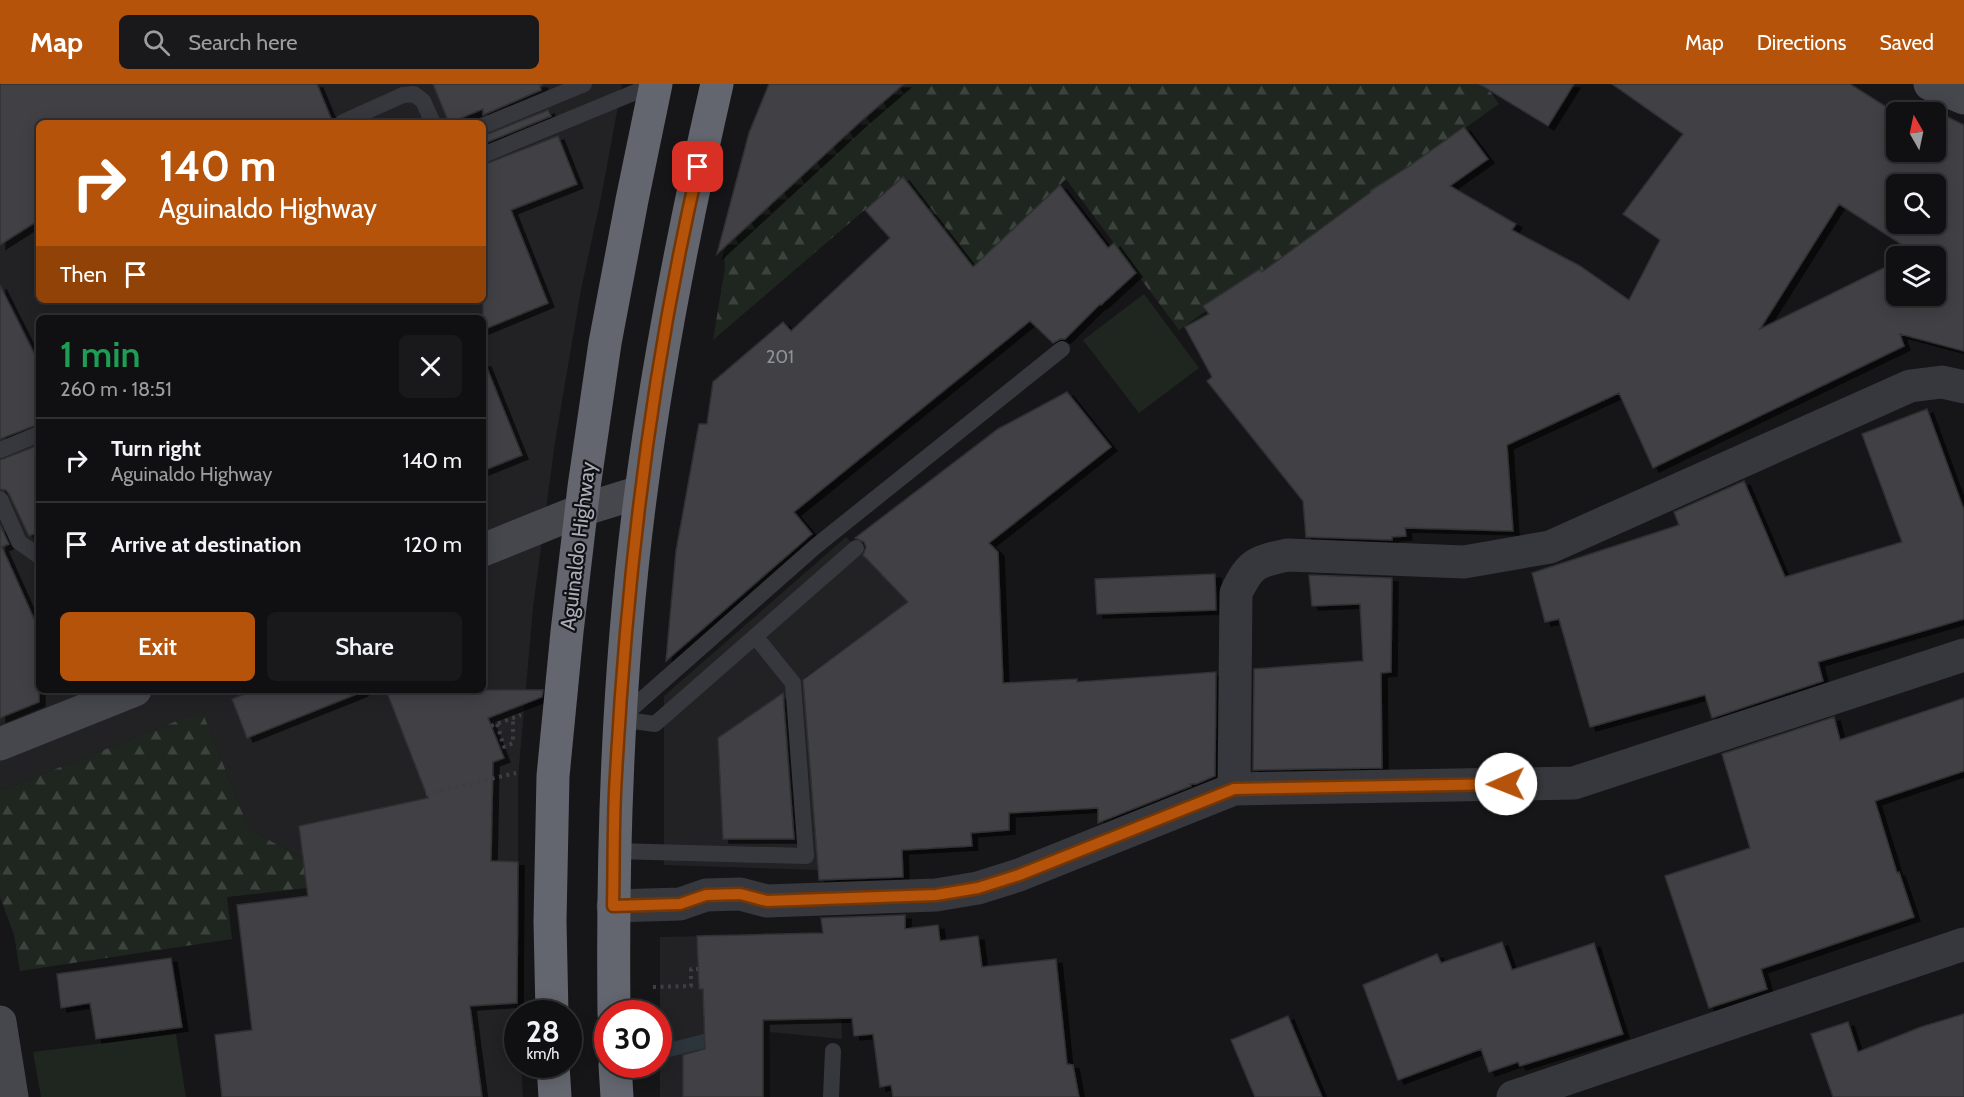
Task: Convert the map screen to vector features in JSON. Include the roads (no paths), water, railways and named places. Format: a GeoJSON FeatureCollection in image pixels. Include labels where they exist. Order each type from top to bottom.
{"type":"FeatureCollection","features":[{"type":"Feature","properties":{"kind":"highway","name":"Aguinaldo Highway"},"geometry":{"type":"LineString","coordinates":[[552,1000],[550,921],[554,776],[567,632],[605,343],[656,84]]}},
{"type":"Feature","properties":{"kind":"highway"},"geometry":{"type":"LineString","coordinates":[[614,1000],[614,851],[619,719],[640,492],[660,356],[688,209],[717,84]]}},
{"type":"Feature","properties":{"kind":"highway"},"geometry":{"type":"LineString","coordinates":[[554,1078],[555,1097]]}},
{"type":"Feature","properties":{"kind":"highway"},"geometry":{"type":"LineString","coordinates":[[616,1078],[617,1097]]}},
{"type":"Feature","properties":{"kind":"street"},"geometry":{"type":"LineString","coordinates":[[1930,84],[1964,98]]}},
{"type":"Feature","properties":{"kind":"street"},"geometry":{"type":"LineString","coordinates":[[1234,789],[1236,593],[1246,572],[1264,559],[1288,555],[1464,562],[1550,547],[1910,386],[1942,382],[1964,387]]}},
{"type":"Feature","properties":{"kind":"street"},"geometry":{"type":"LineString","coordinates":[[486,549],[582,510],[640,492]]}},
{"type":"Feature","properties":{"kind":"street"},"geometry":{"type":"LineString","coordinates":[[613,906],[680,904],[706,912],[741,911],[767,901],[936,895],[978,888],[1019,875],[1234,789],[1574,783],[1964,655]]}},
{"type":"Feature","properties":{"kind":"street"},"geometry":{"type":"LineString","coordinates":[[0,744],[117,693]]}},
{"type":"Feature","properties":{"kind":"street"},"geometry":{"type":"LineString","coordinates":[[1514,1097],[1964,944]]}},
{"type":"Feature","properties":{"kind":"street"},"geometry":{"type":"LineString","coordinates":[[0,1022],[12,1097]]}},
{"type":"Feature","properties":{"kind":"lane"},"geometry":{"type":"LineString","coordinates":[[486,125],[584,84]]}},
{"type":"Feature","properties":{"kind":"lane"},"geometry":{"type":"LineString","coordinates":[[486,154],[656,84]]}},
{"type":"Feature","properties":{"kind":"lane"},"geometry":{"type":"LineString","coordinates":[[347,120],[403,95],[414,94],[423,101],[432,120]]}},
{"type":"Feature","properties":{"kind":"lane"},"geometry":{"type":"LineString","coordinates":[[619,719],[816,546],[1062,349]]}},
{"type":"Feature","properties":{"kind":"lane"},"geometry":{"type":"LineString","coordinates":[[0,450],[36,435]]}},
{"type":"Feature","properties":{"kind":"lane"},"geometry":{"type":"LineString","coordinates":[[0,499],[19,542],[36,554]]}},
{"type":"Feature","properties":{"kind":"lane"},"geometry":{"type":"LineString","coordinates":[[619,719],[655,724],[856,548]]}},
{"type":"Feature","properties":{"kind":"lane"},"geometry":{"type":"LineString","coordinates":[[614,851],[806,856],[793,682],[755,636]]}},
{"type":"Feature","properties":{"kind":"lane"},"geometry":{"type":"LineString","coordinates":[[831,1097],[833,1051]]}},
{"type":"Feature","properties":{"kind":"waterway"},"geometry":{"type":"LineString","coordinates":[[672,1049],[720,1037]]}}]}
